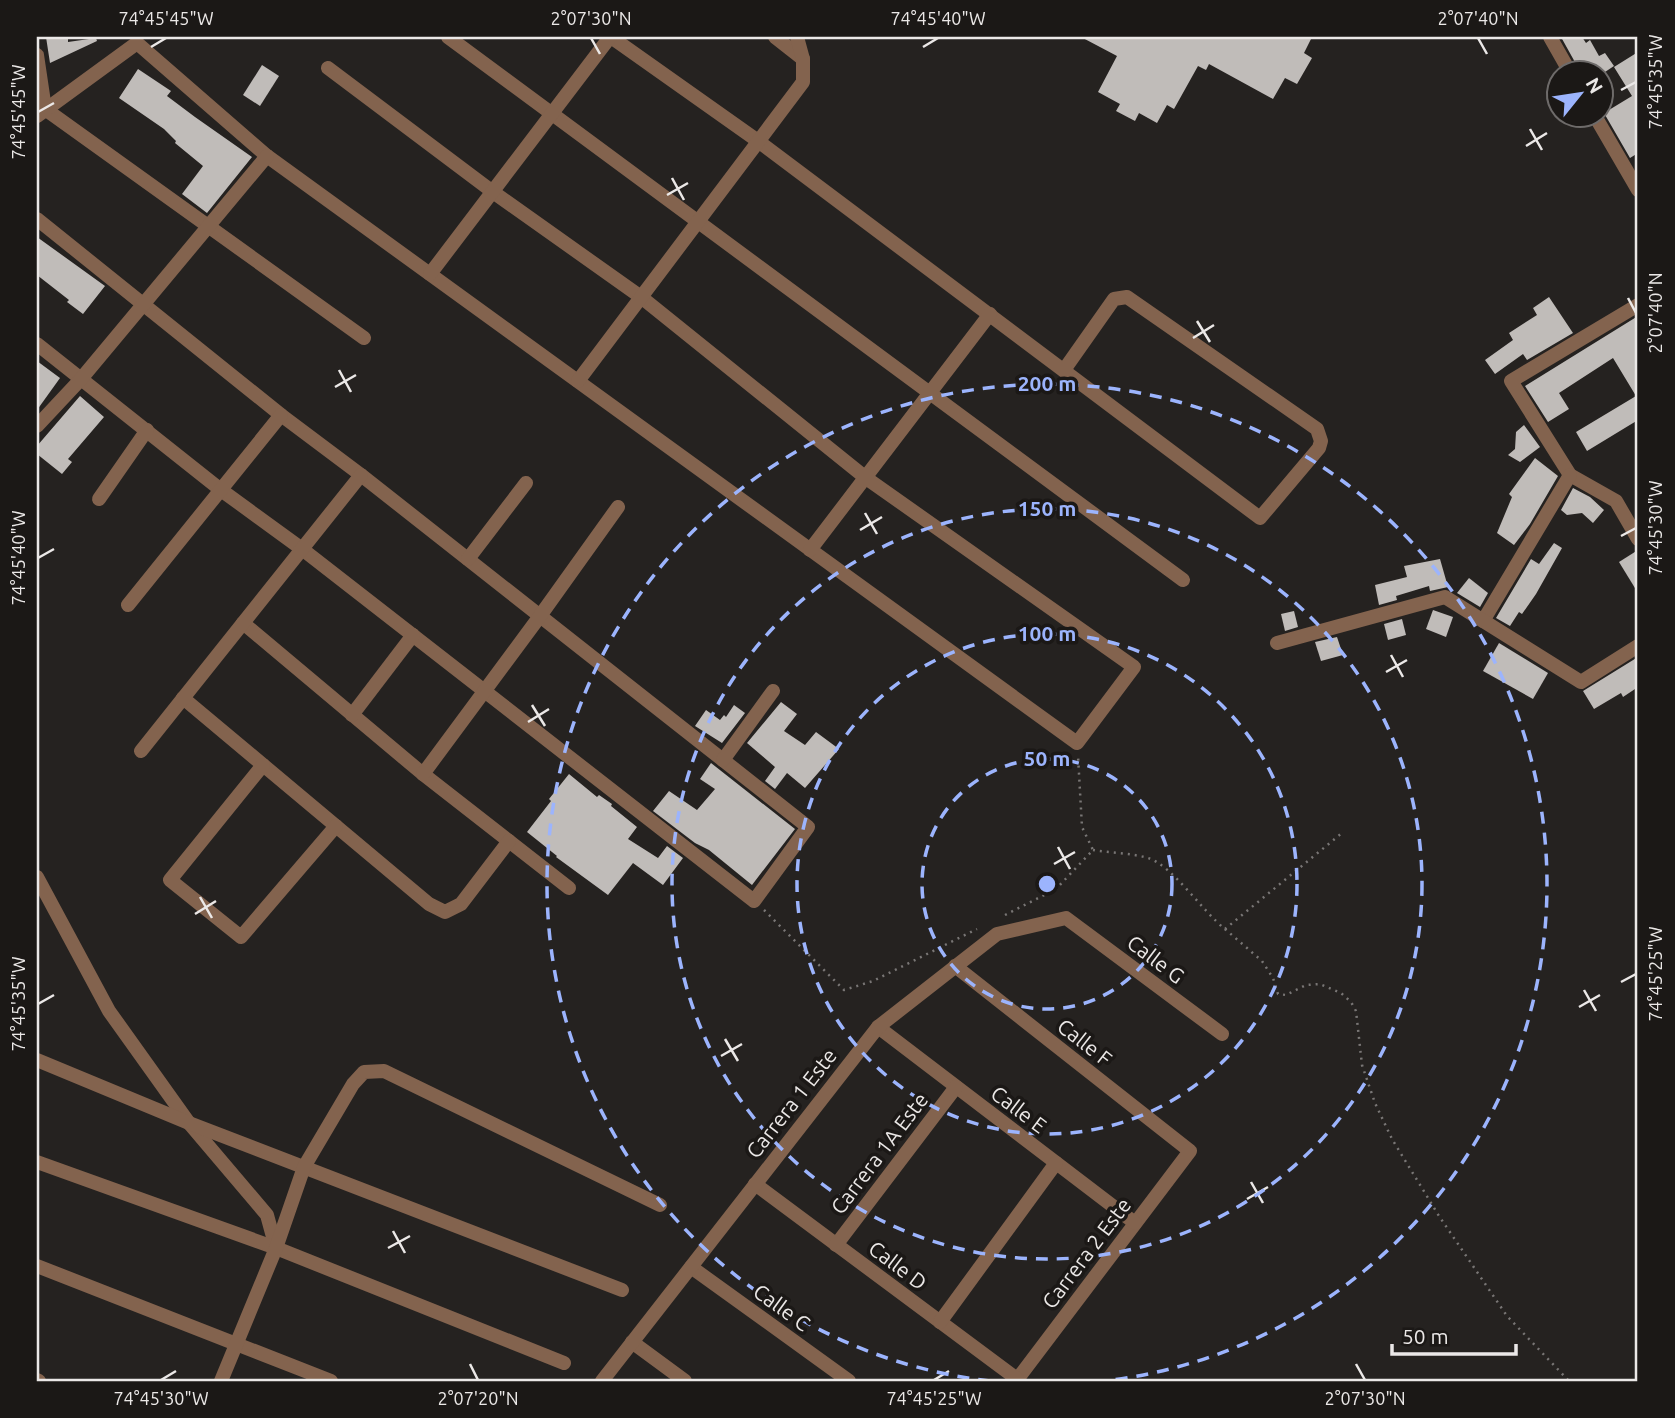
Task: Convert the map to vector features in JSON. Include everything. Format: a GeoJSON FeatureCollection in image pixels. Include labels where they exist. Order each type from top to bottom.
{"type":"FeatureCollection","features":[{"type":"Feature","properties":{"kind":"street"},"geometry":{"type":"LineString","coordinates":[[448,37],[1183,580]]}},
{"type":"Feature","properties":{"kind":"street"},"geometry":{"type":"LineString","coordinates":[[430,274],[611,37],[758,141],[1260,518],[1320,448],[1317,429],[1127,297],[1114,299],[1064,370]]}},
{"type":"Feature","properties":{"kind":"street"},"geometry":{"type":"LineString","coordinates":[[775,37],[803,59]]}},
{"type":"Feature","properties":{"kind":"street"},"geometry":{"type":"LineString","coordinates":[[578,381],[803,82],[803,59],[797,37]]}},
{"type":"Feature","properties":{"kind":"street"},"geometry":{"type":"LineString","coordinates":[[1550,37],[1563,60]]}},
{"type":"Feature","properties":{"kind":"street"},"geometry":{"type":"LineString","coordinates":[[41,113],[137,40],[267,156],[1077,743],[1134,667],[866,478],[641,297],[493,192],[328,68]]}},
{"type":"Feature","properties":{"kind":"street"},"geometry":{"type":"LineString","coordinates":[[37,55],[41,113]]}},
{"type":"Feature","properties":{"kind":"street"},"geometry":{"type":"LineString","coordinates":[[41,113],[208,226],[364,338]]}},
{"type":"Feature","properties":{"kind":"street"},"geometry":{"type":"LineString","coordinates":[[1603,130],[1638,190]]}},
{"type":"Feature","properties":{"kind":"street"},"geometry":{"type":"LineString","coordinates":[[37,426],[81,379],[267,156]]}},
{"type":"Feature","properties":{"kind":"street"},"geometry":{"type":"LineString","coordinates":[[37,219],[281,415],[808,827],[754,901],[302,549],[221,490],[37,344]]}},
{"type":"Feature","properties":{"kind":"street"},"geometry":{"type":"LineString","coordinates":[[1638,305],[1510,382],[1570,475],[1616,501],[1638,539]]}},
{"type":"Feature","properties":{"kind":"street"},"geometry":{"type":"LineString","coordinates":[[810,550],[990,314]]}},
{"type":"Feature","properties":{"kind":"street"},"geometry":{"type":"LineString","coordinates":[[128,605],[281,415]]}},
{"type":"Feature","properties":{"kind":"street"},"geometry":{"type":"LineString","coordinates":[[99,499],[147,430]]}},
{"type":"Feature","properties":{"kind":"street"},"geometry":{"type":"LineString","coordinates":[[141,751],[361,475]]}},
{"type":"Feature","properties":{"kind":"street"},"geometry":{"type":"LineString","coordinates":[[1483,621],[1570,475]]}},
{"type":"Feature","properties":{"kind":"street"},"geometry":{"type":"LineString","coordinates":[[468,559],[526,483]]}},
{"type":"Feature","properties":{"kind":"street"},"geometry":{"type":"LineString","coordinates":[[423,774],[618,506]]}},
{"type":"Feature","properties":{"kind":"street"},"geometry":{"type":"LineString","coordinates":[[1277,643],[1445,597],[1581,682],[1638,646]]}},
{"type":"Feature","properties":{"kind":"street"},"geometry":{"type":"LineString","coordinates":[[243,623],[423,774],[569,888]]}},
{"type":"Feature","properties":{"kind":"street"},"geometry":{"type":"LineString","coordinates":[[352,715],[413,635]]}},
{"type":"Feature","properties":{"kind":"street"},"geometry":{"type":"LineString","coordinates":[[723,760],[773,691]]}},
{"type":"Feature","properties":{"kind":"street"},"geometry":{"type":"LineString","coordinates":[[183,698],[429,904],[445,912],[461,904],[509,841]]}},
{"type":"Feature","properties":{"kind":"street"},"geometry":{"type":"LineString","coordinates":[[262,765],[170,880],[242,937],[336,826]]}},
{"type":"Feature","properties":{"kind":"street"},"geometry":{"type":"LineString","coordinates":[[37,877],[109,1010],[188,1123],[267,1215],[276,1248]]}},
{"type":"Feature","properties":{"kind":"street","name":"Carrera 1 Este"},"geometry":{"type":"LineString","coordinates":[[602,1381],[877,1027],[997,934],[1066,918]]}},
{"type":"Feature","properties":{"kind":"street","name":"Calle G"},"geometry":{"type":"LineString","coordinates":[[1066,918],[1222,1034]]}},
{"type":"Feature","properties":{"kind":"street","name":"Calle F"},"geometry":{"type":"LineString","coordinates":[[955,967],[1190,1151]]}},
{"type":"Feature","properties":{"kind":"street","name":"Calle E"},"geometry":{"type":"LineString","coordinates":[[877,1027],[1135,1223]]}},
{"type":"Feature","properties":{"kind":"street"},"geometry":{"type":"LineString","coordinates":[[37,1060],[188,1123],[622,1290]]}},
{"type":"Feature","properties":{"kind":"street"},"geometry":{"type":"LineString","coordinates":[[221,1381],[276,1248],[304,1167],[353,1084],[364,1072],[383,1071],[660,1205]]}},
{"type":"Feature","properties":{"kind":"street","name":"Carrera 1A Este"},"geometry":{"type":"LineString","coordinates":[[836,1245],[956,1087]]}},
{"type":"Feature","properties":{"kind":"street","name":"Carrera 2 Este"},"geometry":{"type":"LineString","coordinates":[[1016,1380],[1190,1151]]}},
{"type":"Feature","properties":{"kind":"street"},"geometry":{"type":"LineString","coordinates":[[37,1161],[276,1248],[564,1363]]}},
{"type":"Feature","properties":{"kind":"street"},"geometry":{"type":"LineString","coordinates":[[940,1322],[1056,1163]]}},
{"type":"Feature","properties":{"kind":"street","name":"Calle D"},"geometry":{"type":"LineString","coordinates":[[755,1185],[1016,1380]]}},
{"type":"Feature","properties":{"kind":"street"},"geometry":{"type":"LineString","coordinates":[[37,1266],[331,1381]]}},
{"type":"Feature","properties":{"kind":"street","name":"Calle C"},"geometry":{"type":"LineString","coordinates":[[691,1267],[849,1381]]}},
{"type":"Feature","properties":{"kind":"street"},"geometry":{"type":"LineString","coordinates":[[632,1342],[685,1381]]}},
{"type":"Feature","properties":{"kind":"path"},"geometry":{"type":"LineString","coordinates":[[1077,743],[1082,827],[1093,850]]}},
{"type":"Feature","properties":{"kind":"path"},"geometry":{"type":"LineString","coordinates":[[1225,929],[1342,833]]}},
{"type":"Feature","properties":{"kind":"path"},"geometry":{"type":"LineString","coordinates":[[995,920],[1056,889],[1093,850]]}},
{"type":"Feature","properties":{"kind":"path"},"geometry":{"type":"LineString","coordinates":[[1093,850],[1150,858],[1179,880],[1211,918],[1262,961],[1273,978],[1278,994],[1286,995],[1306,985],[1320,984],[1341,993],[1351,1002],[1356,1011],[1362,1065],[1375,1103],[1392,1139],[1439,1216],[1507,1316],[1569,1381]]}},
{"type":"Feature","properties":{"kind":"path"},"geometry":{"type":"LineString","coordinates":[[754,901],[844,990],[873,981],[983,926]]}},
{"type":"Feature","properties":{"kind":"building"},"geometry":{"type":"Polygon","coordinates":[[[46,37],[68,37],[68,42],[96,38],[97,41],[50,63],[46,37]]]}},
{"type":"Feature","properties":{"kind":"building"},"geometry":{"type":"Polygon","coordinates":[[[1081,37],[1312,37],[1304,53],[1312,58],[1297,84],[1285,78],[1273,99],[1209,64],[1206,70],[1198,66],[1174,109],[1167,105],[1157,123],[1139,113],[1135,121],[1116,111],[1120,104],[1098,92],[1117,56],[1081,37]]]}},
{"type":"Feature","properties":{"kind":"building"},"geometry":{"type":"Polygon","coordinates":[[[1561,37],[1582,37],[1586,43],[1590,40],[1599,56],[1605,53],[1610,60],[1574,60],[1561,37]]]}},
{"type":"Feature","properties":{"kind":"building"},"geometry":{"type":"Polygon","coordinates":[[[1638,52],[1638,153],[1630,158],[1614,130],[1616,130],[1616,106],[1632,96],[1616,66],[1638,52]]]}},
{"type":"Feature","properties":{"kind":"building"},"geometry":{"type":"Polygon","coordinates":[[[262,65],[279,76],[260,106],[243,95],[262,65]]]}},
{"type":"Feature","properties":{"kind":"building"},"geometry":{"type":"Polygon","coordinates":[[[138,69],[171,91],[167,96],[252,157],[207,213],[182,194],[203,166],[175,143],[164,129],[119,98],[138,69]]]}},
{"type":"Feature","properties":{"kind":"building"},"geometry":{"type":"Polygon","coordinates":[[[37,237],[105,286],[83,314],[37,275],[37,237]]]}},
{"type":"Feature","properties":{"kind":"building"},"geometry":{"type":"Polygon","coordinates":[[[1549,297],[1573,333],[1527,360],[1523,354],[1495,374],[1485,360],[1513,340],[1509,333],[1537,315],[1533,308],[1549,297]]]}},
{"type":"Feature","properties":{"kind":"building"},"geometry":{"type":"Polygon","coordinates":[[[1638,316],[1638,420],[1587,451],[1576,432],[1636,396],[1613,358],[1559,393],[1569,409],[1548,422],[1525,386],[1638,316]]]}},
{"type":"Feature","properties":{"kind":"building"},"geometry":{"type":"Polygon","coordinates":[[[37,361],[60,378],[37,410],[37,361]]]}},
{"type":"Feature","properties":{"kind":"building"},"geometry":{"type":"Polygon","coordinates":[[[80,396],[104,417],[68,459],[72,462],[62,474],[37,454],[37,446],[80,396]]]}},
{"type":"Feature","properties":{"kind":"building"},"geometry":{"type":"Polygon","coordinates":[[[1524,425],[1540,447],[1520,462],[1508,455],[1515,449],[1516,432],[1524,425]]]}},
{"type":"Feature","properties":{"kind":"building"},"geometry":{"type":"Polygon","coordinates":[[[1535,458],[1558,476],[1530,524],[1514,545],[1497,533],[1512,497],[1509,494],[1535,458]]]}},
{"type":"Feature","properties":{"kind":"building"},"geometry":{"type":"Polygon","coordinates":[[[1573,488],[1590,497],[1604,510],[1593,523],[1582,513],[1567,515],[1561,510],[1573,488]]]}},
{"type":"Feature","properties":{"kind":"building"},"geometry":{"type":"Polygon","coordinates":[[[1554,543],[1562,548],[1522,614],[1519,612],[1510,626],[1496,618],[1531,559],[1539,564],[1554,543]]]}},
{"type":"Feature","properties":{"kind":"building"},"geometry":{"type":"Polygon","coordinates":[[[1638,550],[1638,593],[1619,562],[1638,550]]]}},
{"type":"Feature","properties":{"kind":"building"},"geometry":{"type":"Polygon","coordinates":[[[1440,559],[1448,587],[1430,591],[1429,586],[1396,596],[1397,600],[1379,605],[1375,585],[1407,577],[1404,566],[1440,559]]]}},
{"type":"Feature","properties":{"kind":"building"},"geometry":{"type":"Polygon","coordinates":[[[1469,578],[1488,593],[1480,607],[1457,593],[1469,578]]]}},
{"type":"Feature","properties":{"kind":"building"},"geometry":{"type":"Polygon","coordinates":[[[1433,610],[1453,617],[1446,637],[1426,629],[1433,610]]]}},
{"type":"Feature","properties":{"kind":"building"},"geometry":{"type":"Polygon","coordinates":[[[1294,611],[1298,627],[1285,631],[1281,614],[1294,611]]]}},
{"type":"Feature","properties":{"kind":"building"},"geometry":{"type":"Polygon","coordinates":[[[1402,619],[1406,635],[1388,640],[1384,624],[1402,619]]]}},
{"type":"Feature","properties":{"kind":"building"},"geometry":{"type":"Polygon","coordinates":[[[1337,637],[1343,655],[1321,661],[1315,642],[1337,637]]]}},
{"type":"Feature","properties":{"kind":"building"},"geometry":{"type":"Polygon","coordinates":[[[1499,643],[1548,673],[1533,699],[1483,671],[1499,643]]]}},
{"type":"Feature","properties":{"kind":"building"},"geometry":{"type":"Polygon","coordinates":[[[1638,657],[1638,687],[1623,697],[1621,693],[1594,709],[1583,691],[1638,657]]]}},
{"type":"Feature","properties":{"kind":"building"},"geometry":{"type":"Polygon","coordinates":[[[781,702],[797,714],[784,731],[805,745],[816,732],[839,749],[805,788],[787,773],[775,789],[765,781],[775,767],[747,743],[781,702]]]}},
{"type":"Feature","properties":{"kind":"building"},"geometry":{"type":"Polygon","coordinates":[[[734,705],[745,713],[722,743],[695,726],[706,710],[720,720],[724,715],[726,717],[734,705]]]}},
{"type":"Feature","properties":{"kind":"building"},"geometry":{"type":"Polygon","coordinates":[[[711,763],[795,829],[752,885],[709,850],[695,843],[653,811],[669,791],[697,810],[715,789],[700,779],[711,763]]]}},
{"type":"Feature","properties":{"kind":"building"},"geometry":{"type":"Polygon","coordinates":[[[569,774],[597,797],[599,795],[612,804],[611,806],[637,827],[628,839],[658,858],[667,846],[683,858],[663,885],[633,863],[608,895],[527,832],[569,774]]]}}]}
